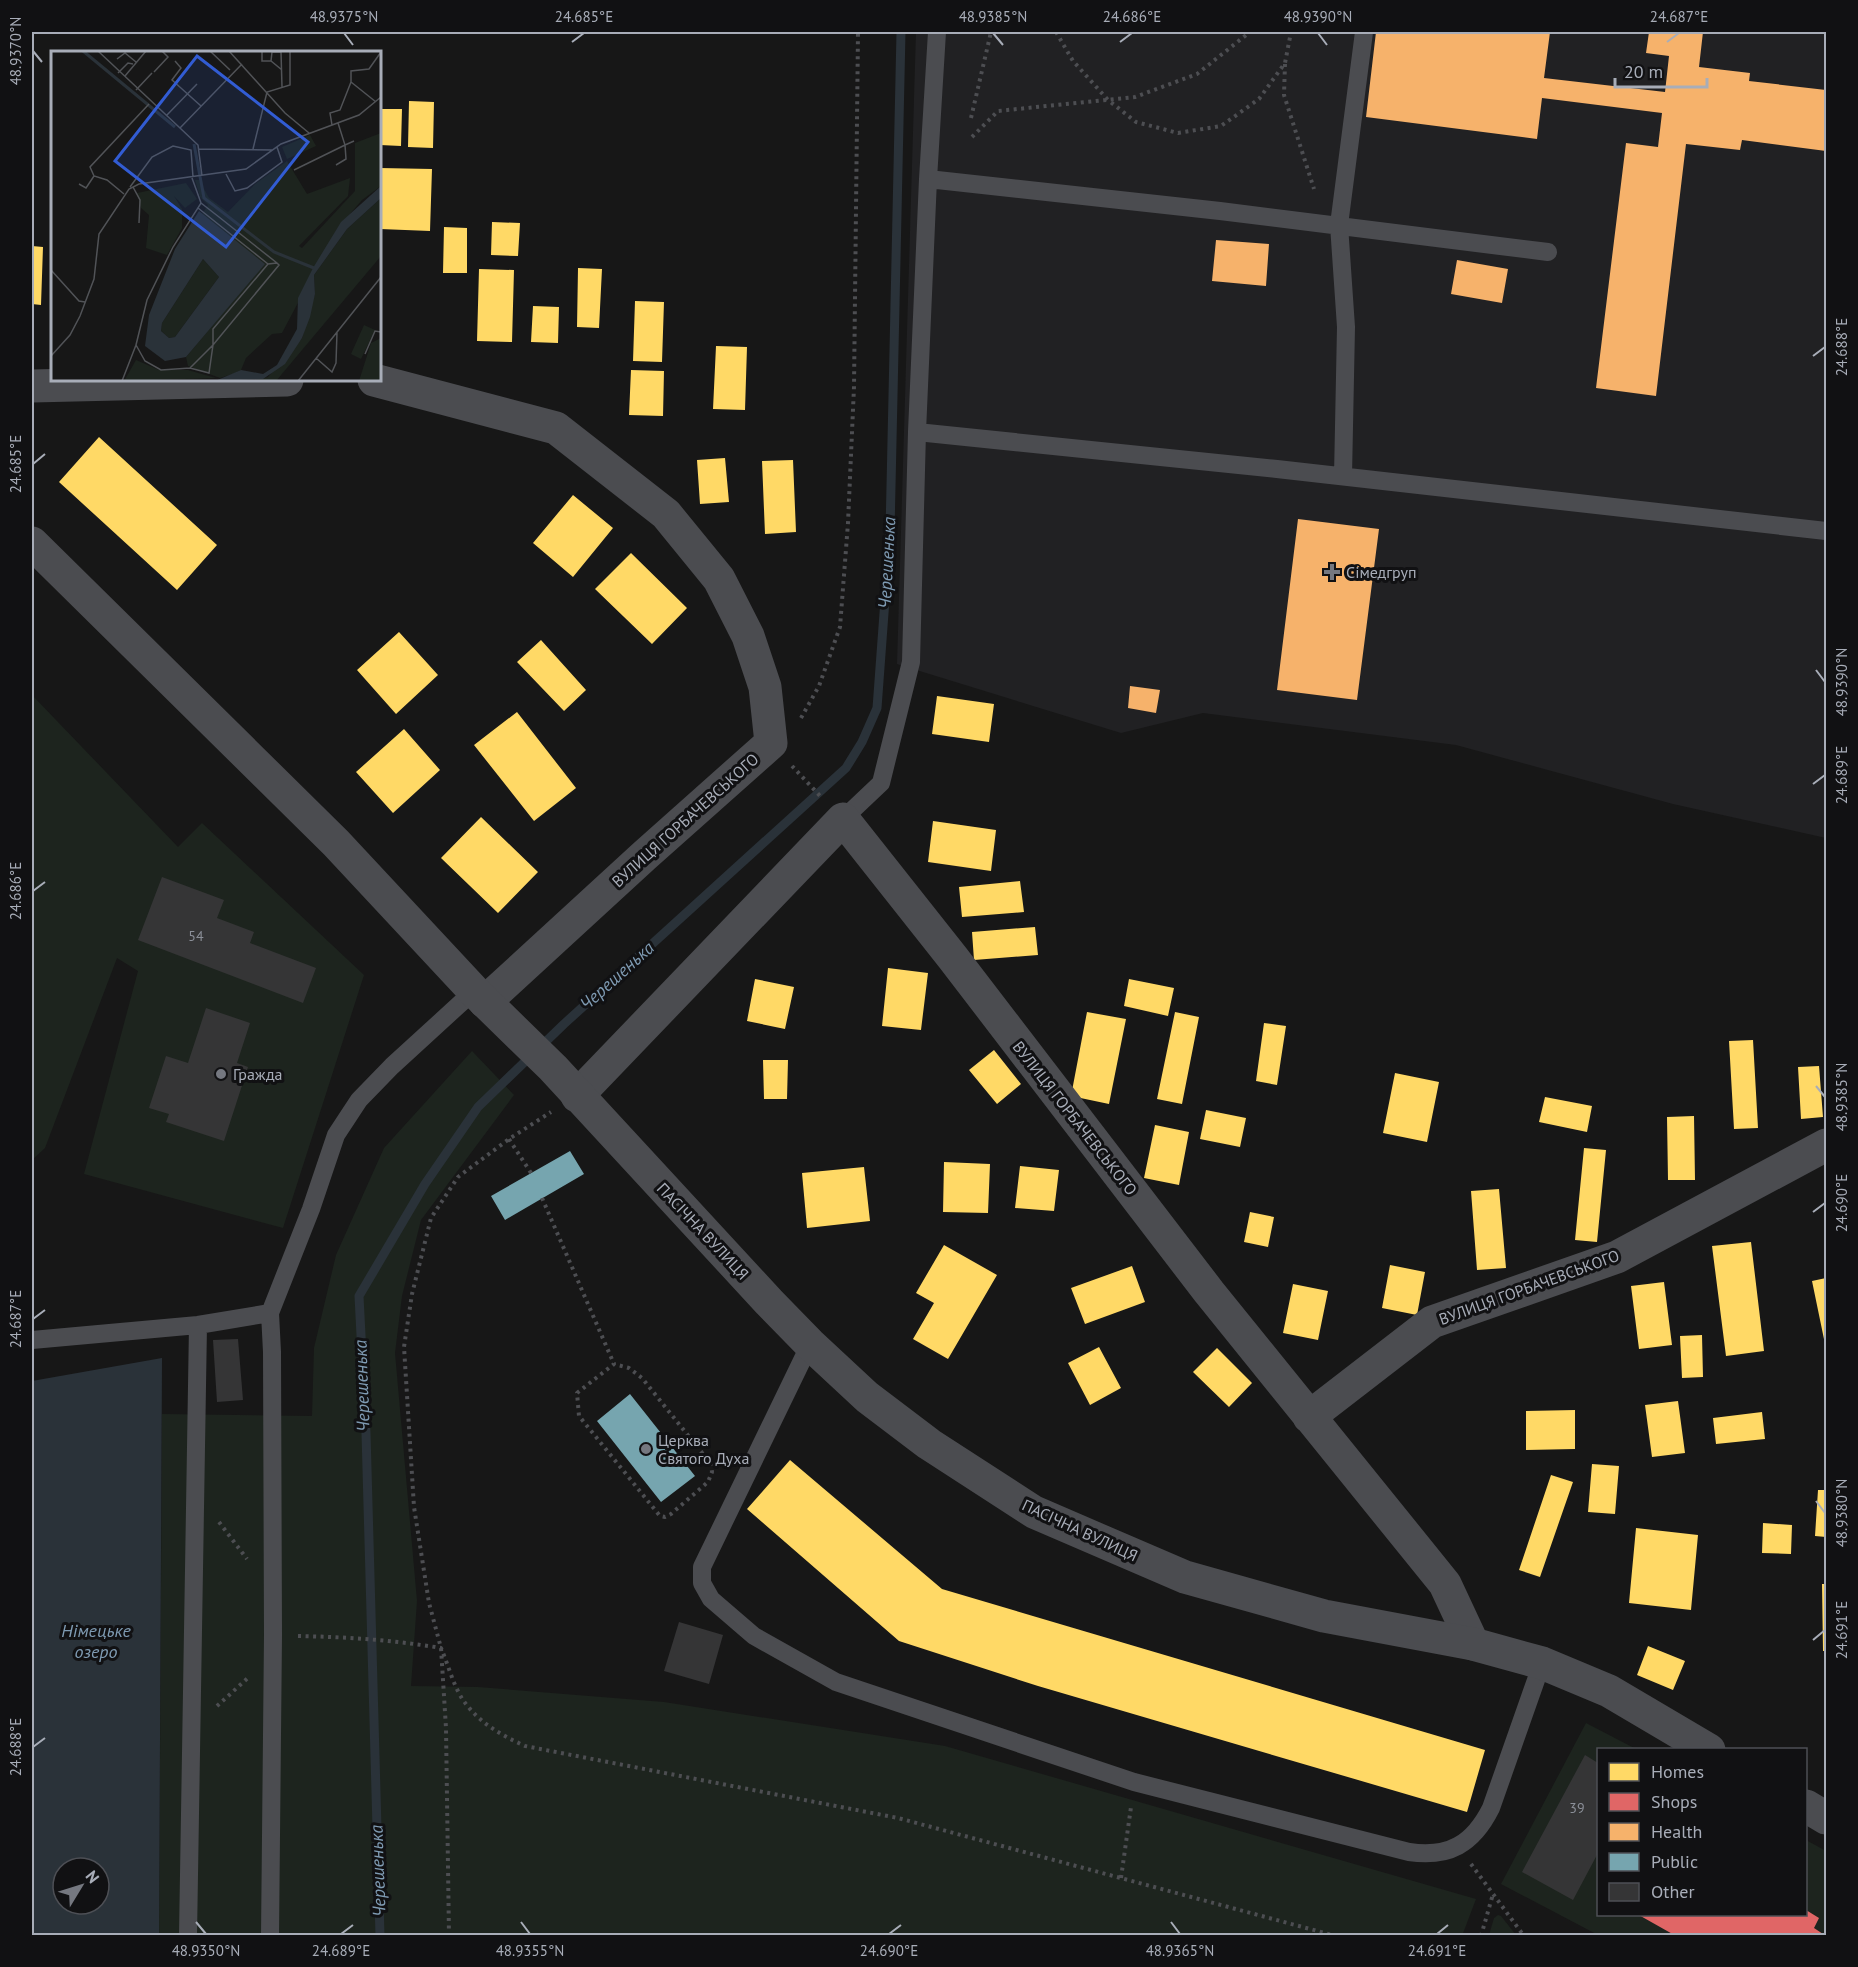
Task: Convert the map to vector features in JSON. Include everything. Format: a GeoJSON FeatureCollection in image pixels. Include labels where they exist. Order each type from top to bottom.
{"type":"FeatureCollection","features":[{"type":"Feature","properties":{"kind":"street"},"geometry":{"type":"LineString","coordinates":[[32,386],[244,381]]}},
{"type":"Feature","properties":{"kind":"street","name":"ВУЛИЦЯ ГОРБАЧЕВСЬКОГО"},"geometry":{"type":"LineString","coordinates":[[378,381],[556,428],[666,514],[719,579],[748,636],[765,687],[771,743],[644,856],[479,997]]}},
{"type":"Feature","properties":{"kind":"street","name":"ПАСІЧНА ВУЛИЦЯ"},"geometry":{"type":"LineString","coordinates":[[32,543],[336,843],[479,997],[553,1068],[768,1302],[867,1397],[920,1437],[1034,1512],[1185,1577],[1324,1616],[1473,1644],[1542,1663],[1609,1690],[1708,1748]]}},
{"type":"Feature","properties":{"kind":"street","name":"ВУЛИЦЯ ГОРБАЧЕВСЬКОГО"},"geometry":{"type":"LineString","coordinates":[[836,812],[960,968],[1209,1292],[1445,1584],[1473,1644]]}},
{"type":"Feature","properties":{"kind":"street"},"geometry":{"type":"LineString","coordinates":[[577,1096],[836,812]]}},
{"type":"Feature","properties":{"kind":"street","name":"ВУЛИЦЯ ГОРБАЧЕВСЬКОГО"},"geometry":{"type":"LineString","coordinates":[[1309,1417],[1432,1322],[1617,1257],[1827,1145]]}},
{"type":"Feature","properties":{"kind":"street"},"geometry":{"type":"LineString","coordinates":[[1807,1807],[1827,1818]]}},
{"type":"Feature","properties":{"kind":"lane"},"geometry":{"type":"LineString","coordinates":[[836,812],[881,783],[911,662],[917,432],[937,32]]}},
{"type":"Feature","properties":{"kind":"lane"},"geometry":{"type":"LineString","coordinates":[[1343,476],[1346,327],[1340,225],[1364,32]]}},
{"type":"Feature","properties":{"kind":"lane"},"geometry":{"type":"LineString","coordinates":[[928,178],[1340,225],[1548,252]]}},
{"type":"Feature","properties":{"kind":"lane"},"geometry":{"type":"LineString","coordinates":[[917,432],[1343,476],[1827,531]]}},
{"type":"Feature","properties":{"kind":"lane"},"geometry":{"type":"LineString","coordinates":[[270,1935],[273,1593],[270,1313],[311,1209],[336,1135],[359,1100],[392,1066],[479,997]]}},
{"type":"Feature","properties":{"kind":"lane"},"geometry":{"type":"LineString","coordinates":[[32,1340],[198,1325],[270,1313]]}},
{"type":"Feature","properties":{"kind":"lane"},"geometry":{"type":"LineString","coordinates":[[188,1935],[198,1325]]}},
{"type":"Feature","properties":{"kind":"lane"},"geometry":{"type":"LineString","coordinates":[[810,1344],[702,1567],[702,1583],[711,1599],[754,1636],[836,1682],[1134,1782],[1409,1852],[1425,1854],[1443,1852],[1458,1846],[1478,1830],[1491,1808],[1542,1663]]}},
{"type":"Feature","properties":{"kind":"path"},"geometry":{"type":"LineString","coordinates":[[836,812],[771,743],[804,716],[819,686],[840,627],[848,523],[854,387],[858,32]]}},
{"type":"Feature","properties":{"kind":"path"},"geometry":{"type":"LineString","coordinates":[[971,118],[991,32]]}},
{"type":"Feature","properties":{"kind":"path"},"geometry":{"type":"LineString","coordinates":[[1056,32],[1073,61],[1108,100],[1136,122],[1178,133],[1221,126],[1259,99],[1285,63]]}},
{"type":"Feature","properties":{"kind":"path"},"geometry":{"type":"LineString","coordinates":[[972,137],[998,111],[1135,98],[1197,74],[1250,32]]}},
{"type":"Feature","properties":{"kind":"path"},"geometry":{"type":"LineString","coordinates":[[1291,32],[1285,63],[1284,96],[1314,189]]}},
{"type":"Feature","properties":{"kind":"path"},"geometry":{"type":"LineString","coordinates":[[577,1096],[509,1139],[458,1178],[431,1218],[412,1294],[404,1347],[414,1507],[429,1603],[441,1648],[462,1699],[482,1722],[501,1735],[525,1746],[898,1818],[1336,1935]]}},
{"type":"Feature","properties":{"kind":"path"},"geometry":{"type":"LineString","coordinates":[[509,1139],[531,1173]]}},
{"type":"Feature","properties":{"kind":"path"},"geometry":{"type":"LineString","coordinates":[[542,1198],[614,1364]]}},
{"type":"Feature","properties":{"kind":"path"},"geometry":{"type":"LineString","coordinates":[[614,1364],[629,1368],[642,1378],[711,1464],[712,1472],[708,1482],[671,1514],[664,1517],[660,1516],[579,1416],[577,1393],[614,1364]]}},
{"type":"Feature","properties":{"kind":"path"},"geometry":{"type":"LineString","coordinates":[[195,1491],[273,1593]]}},
{"type":"Feature","properties":{"kind":"path"},"geometry":{"type":"LineString","coordinates":[[273,1635],[358,1637],[441,1648]]}},
{"type":"Feature","properties":{"kind":"path"},"geometry":{"type":"LineString","coordinates":[[441,1648],[446,1728],[449,1935]]}},
{"type":"Feature","properties":{"kind":"path"},"geometry":{"type":"LineString","coordinates":[[191,1729],[273,1656]]}},
{"type":"Feature","properties":{"kind":"path"},"geometry":{"type":"LineString","coordinates":[[1122,1878],[1134,1782]]}},
{"type":"Feature","properties":{"kind":"path"},"geometry":{"type":"LineString","coordinates":[[1458,1846],[1524,1935]]}},
{"type":"Feature","properties":{"kind":"path"},"geometry":{"type":"LineString","coordinates":[[1481,1935],[1493,1894]]}},
{"type":"Feature","properties":{"kind":"shaded area"},"geometry":{"type":"Polygon","coordinates":[[[916,32],[1826,32],[1826,838],[1673,804],[1456,745],[1203,713],[1121,733],[897,664],[916,32]]]}},
{"type":"Feature","properties":{"kind":"shaded area","name":"Гражда"},"geometry":{"type":"Polygon","coordinates":[[[32,695],[178,847],[202,823],[364,975],[283,1228],[84,1174],[138,971],[117,958],[45,1148],[32,1160],[32,695]]]}},
{"type":"Feature","properties":{"kind":"shaded area"},"geometry":{"type":"Polygon","coordinates":[[[472,1051],[514,1095],[421,1220],[402,1296],[395,1353],[417,1601],[411,1686],[478,1687],[664,1702],[945,1746],[1476,1899],[1462,1936],[159,1936],[162,1414],[312,1416],[314,1348],[336,1255],[384,1148],[472,1051]]]}},
{"type":"Feature","properties":{"kind":"shaded area"},"geometry":{"type":"Polygon","coordinates":[[[1586,1723],[1634,1748],[1597,1748],[1597,1916],[1807,1916],[1807,1841],[1826,1851],[1826,1935],[1598,1935],[1501,1884],[1586,1723]]]}},
{"type":"Feature","properties":{"kind":"shaded area"},"geometry":{"type":"Polygon","coordinates":[[[1498,1915],[1516,1935],[1489,1935],[1494,1918],[1498,1915]]]}},
{"type":"Feature","properties":{"kind":"water","name":"Німецьке озеро"},"geometry":{"type":"Polygon","coordinates":[[[162,1358],[159,1935],[32,1935],[32,1381],[162,1358]]]}},
{"type":"Feature","properties":{"kind":"building: Homes"},"geometry":{"type":"Polygon","coordinates":[[[409,101],[434,102],[433,148],[408,147],[409,101]]]}},
{"type":"Feature","properties":{"kind":"building: Homes"},"geometry":{"type":"Polygon","coordinates":[[[381,109],[402,109],[401,146],[381,145],[381,109]]]}},
{"type":"Feature","properties":{"kind":"building: Homes"},"geometry":{"type":"Polygon","coordinates":[[[381,168],[432,169],[430,231],[381,229],[381,168]]]}},
{"type":"Feature","properties":{"kind":"building: Homes"},"geometry":{"type":"Polygon","coordinates":[[[492,222],[520,223],[518,256],[491,255],[492,222]]]}},
{"type":"Feature","properties":{"kind":"building: Homes"},"geometry":{"type":"Polygon","coordinates":[[[444,227],[467,228],[467,273],[443,273],[444,227]]]}},
{"type":"Feature","properties":{"kind":"building: Homes"},"geometry":{"type":"Polygon","coordinates":[[[32,246],[43,247],[41,305],[32,304],[32,246]]]}},
{"type":"Feature","properties":{"kind":"building: Homes"},"geometry":{"type":"Polygon","coordinates":[[[578,268],[602,269],[599,328],[577,327],[578,268]]]}},
{"type":"Feature","properties":{"kind":"building: Homes"},"geometry":{"type":"Polygon","coordinates":[[[479,269],[514,270],[512,342],[477,341],[479,269]]]}},
{"type":"Feature","properties":{"kind":"building: Homes"},"geometry":{"type":"Polygon","coordinates":[[[635,301],[664,302],[662,362],[633,361],[635,301]]]}},
{"type":"Feature","properties":{"kind":"building: Homes"},"geometry":{"type":"Polygon","coordinates":[[[533,306],[559,307],[558,343],[531,342],[533,306]]]}},
{"type":"Feature","properties":{"kind":"building: Homes"},"geometry":{"type":"Polygon","coordinates":[[[716,346],[747,347],[745,410],[713,409],[716,346]]]}},
{"type":"Feature","properties":{"kind":"building: Homes"},"geometry":{"type":"Polygon","coordinates":[[[631,370],[664,371],[663,416],[629,415],[631,370]]]}},
{"type":"Feature","properties":{"kind":"building: Homes"},"geometry":{"type":"Polygon","coordinates":[[[99,437],[217,545],[177,590],[59,482],[99,437]]]}},
{"type":"Feature","properties":{"kind":"building: Homes"},"geometry":{"type":"Polygon","coordinates":[[[725,458],[729,502],[700,504],[697,460],[725,458]]]}},
{"type":"Feature","properties":{"kind":"building: Homes"},"geometry":{"type":"Polygon","coordinates":[[[793,460],[796,532],[765,534],[762,461],[793,460]]]}},
{"type":"Feature","properties":{"kind":"building: Homes"},"geometry":{"type":"Polygon","coordinates":[[[573,495],[613,528],[573,577],[533,543],[573,495]]]}},
{"type":"Feature","properties":{"kind":"building: Homes"},"geometry":{"type":"Polygon","coordinates":[[[631,553],[687,608],[652,644],[595,589],[631,553]]]}},
{"type":"Feature","properties":{"kind":"building: Homes"},"geometry":{"type":"Polygon","coordinates":[[[399,632],[438,675],[396,714],[357,670],[399,632]]]}},
{"type":"Feature","properties":{"kind":"building: Homes"},"geometry":{"type":"Polygon","coordinates":[[[541,640],[586,690],[564,711],[517,662],[541,640]]]}},
{"type":"Feature","properties":{"kind":"building: Homes"},"geometry":{"type":"Polygon","coordinates":[[[937,696],[994,704],[989,742],[932,734],[937,696]]]}},
{"type":"Feature","properties":{"kind":"building: Homes"},"geometry":{"type":"Polygon","coordinates":[[[517,712],[576,788],[534,821],[474,745],[517,712]]]}},
{"type":"Feature","properties":{"kind":"building: Homes"},"geometry":{"type":"Polygon","coordinates":[[[404,729],[440,770],[393,813],[356,772],[404,729]]]}},
{"type":"Feature","properties":{"kind":"building: Homes"},"geometry":{"type":"Polygon","coordinates":[[[481,817],[538,872],[498,913],[441,858],[481,817]]]}},
{"type":"Feature","properties":{"kind":"building: Homes"},"geometry":{"type":"Polygon","coordinates":[[[933,821],[996,830],[991,871],[928,862],[933,821]]]}},
{"type":"Feature","properties":{"kind":"building: Homes"},"geometry":{"type":"Polygon","coordinates":[[[1020,881],[1024,912],[962,917],[959,887],[1020,881]]]}},
{"type":"Feature","properties":{"kind":"building: Homes"},"geometry":{"type":"Polygon","coordinates":[[[1035,927],[1038,955],[974,960],[972,932],[1035,927]]]}},
{"type":"Feature","properties":{"kind":"building: Homes"},"geometry":{"type":"Polygon","coordinates":[[[888,968],[928,973],[921,1030],[882,1026],[888,968]]]}},
{"type":"Feature","properties":{"kind":"building: Homes"},"geometry":{"type":"Polygon","coordinates":[[[755,979],[794,987],[785,1029],[747,1021],[755,979]]]}},
{"type":"Feature","properties":{"kind":"building: Homes"},"geometry":{"type":"Polygon","coordinates":[[[1129,979],[1174,988],[1168,1016],[1124,1006],[1129,979]]]}},
{"type":"Feature","properties":{"kind":"building: Homes"},"geometry":{"type":"Polygon","coordinates":[[[1087,1012],[1126,1019],[1109,1104],[1071,1096],[1087,1012]]]}},
{"type":"Feature","properties":{"kind":"building: Homes"},"geometry":{"type":"Polygon","coordinates":[[[1175,1012],[1199,1017],[1182,1104],[1157,1099],[1175,1012]]]}},
{"type":"Feature","properties":{"kind":"building: Homes"},"geometry":{"type":"Polygon","coordinates":[[[1264,1023],[1286,1026],[1277,1085],[1256,1081],[1264,1023]]]}},
{"type":"Feature","properties":{"kind":"building: Homes"},"geometry":{"type":"Polygon","coordinates":[[[1753,1040],[1758,1128],[1734,1129],[1729,1041],[1753,1040]]]}},
{"type":"Feature","properties":{"kind":"building: Homes"},"geometry":{"type":"Polygon","coordinates":[[[994,1050],[1021,1084],[997,1104],[969,1070],[994,1050]]]}},
{"type":"Feature","properties":{"kind":"building: Homes"},"geometry":{"type":"Polygon","coordinates":[[[763,1060],[788,1060],[787,1099],[764,1099],[763,1060]]]}},
{"type":"Feature","properties":{"kind":"building: Homes"},"geometry":{"type":"Polygon","coordinates":[[[1819,1066],[1823,1117],[1801,1119],[1798,1067],[1819,1066]]]}},
{"type":"Feature","properties":{"kind":"building: Homes"},"geometry":{"type":"Polygon","coordinates":[[[1395,1073],[1439,1082],[1427,1142],[1383,1133],[1395,1073]]]}},
{"type":"Feature","properties":{"kind":"building: Homes"},"geometry":{"type":"Polygon","coordinates":[[[1545,1097],[1592,1106],[1587,1132],[1539,1122],[1545,1097]]]}},
{"type":"Feature","properties":{"kind":"building: Homes"},"geometry":{"type":"Polygon","coordinates":[[[1206,1110],[1246,1118],[1240,1147],[1200,1139],[1206,1110]]]}},
{"type":"Feature","properties":{"kind":"building: Homes"},"geometry":{"type":"Polygon","coordinates":[[[1694,1116],[1695,1180],[1668,1180],[1667,1117],[1694,1116]]]}},
{"type":"Feature","properties":{"kind":"building: Homes"},"geometry":{"type":"Polygon","coordinates":[[[1155,1125],[1189,1132],[1179,1185],[1144,1178],[1155,1125]]]}},
{"type":"Feature","properties":{"kind":"building: Homes"},"geometry":{"type":"Polygon","coordinates":[[[1584,1148],[1606,1150],[1597,1242],[1575,1240],[1584,1148]]]}},
{"type":"Feature","properties":{"kind":"building: Homes"},"geometry":{"type":"Polygon","coordinates":[[[944,1162],[990,1164],[988,1213],[943,1212],[944,1162]]]}},
{"type":"Feature","properties":{"kind":"building: Homes"},"geometry":{"type":"Polygon","coordinates":[[[1020,1166],[1059,1170],[1054,1211],[1015,1208],[1020,1166]]]}},
{"type":"Feature","properties":{"kind":"building: Homes"},"geometry":{"type":"Polygon","coordinates":[[[864,1167],[870,1221],[807,1228],[802,1173],[864,1167]]]}},
{"type":"Feature","properties":{"kind":"building: Homes"},"geometry":{"type":"Polygon","coordinates":[[[1499,1189],[1506,1268],[1477,1270],[1471,1191],[1499,1189]]]}},
{"type":"Feature","properties":{"kind":"building: Homes"},"geometry":{"type":"Polygon","coordinates":[[[1250,1212],[1274,1217],[1268,1247],[1244,1242],[1250,1212]]]}},
{"type":"Feature","properties":{"kind":"building: Homes"},"geometry":{"type":"Polygon","coordinates":[[[1751,1242],[1764,1351],[1726,1356],[1712,1246],[1751,1242]]]}},
{"type":"Feature","properties":{"kind":"building: Homes"},"geometry":{"type":"Polygon","coordinates":[[[944,1245],[997,1275],[948,1359],[913,1339],[934,1303],[916,1293],[944,1245]]]}},
{"type":"Feature","properties":{"kind":"building: Homes"},"geometry":{"type":"Polygon","coordinates":[[[1390,1265],[1425,1272],[1417,1315],[1382,1308],[1390,1265]]]}},
{"type":"Feature","properties":{"kind":"building: Homes"},"geometry":{"type":"Polygon","coordinates":[[[1132,1266],[1145,1302],[1085,1324],[1071,1288],[1132,1266]]]}},
{"type":"Feature","properties":{"kind":"building: Homes"},"geometry":{"type":"Polygon","coordinates":[[[1826,1278],[1826,1344],[1825,1344],[1812,1281],[1826,1278]]]}},
{"type":"Feature","properties":{"kind":"building: Homes"},"geometry":{"type":"Polygon","coordinates":[[[1664,1282],[1672,1345],[1639,1349],[1631,1286],[1664,1282]]]}},
{"type":"Feature","properties":{"kind":"building: Homes"},"geometry":{"type":"Polygon","coordinates":[[[1293,1284],[1328,1291],[1318,1340],[1283,1333],[1293,1284]]]}},
{"type":"Feature","properties":{"kind":"building: Homes"},"geometry":{"type":"Polygon","coordinates":[[[1702,1335],[1703,1377],[1682,1378],[1680,1336],[1702,1335]]]}},
{"type":"Feature","properties":{"kind":"building: Homes"},"geometry":{"type":"Polygon","coordinates":[[[1099,1347],[1121,1388],[1090,1405],[1068,1363],[1099,1347]]]}},
{"type":"Feature","properties":{"kind":"building: Homes"},"geometry":{"type":"Polygon","coordinates":[[[1217,1348],[1252,1383],[1229,1407],[1193,1372],[1217,1348]]]}},
{"type":"Feature","properties":{"kind":"building: Homes"},"geometry":{"type":"Polygon","coordinates":[[[1678,1401],[1685,1453],[1652,1457],[1645,1405],[1678,1401]]]}},
{"type":"Feature","properties":{"kind":"building: Homes"},"geometry":{"type":"Polygon","coordinates":[[[1575,1410],[1575,1449],[1526,1450],[1526,1411],[1575,1410]]]}},
{"type":"Feature","properties":{"kind":"building: Homes"},"geometry":{"type":"Polygon","coordinates":[[[1762,1412],[1765,1439],[1716,1444],[1713,1418],[1762,1412]]]}},
{"type":"Feature","properties":{"kind":"building: Homes"},"geometry":{"type":"Polygon","coordinates":[[[790,1460],[942,1589],[1485,1750],[1467,1812],[1038,1686],[899,1641],[747,1509],[790,1460]]]}},
{"type":"Feature","properties":{"kind":"building: Homes"},"geometry":{"type":"Polygon","coordinates":[[[1592,1464],[1619,1466],[1615,1514],[1588,1512],[1592,1464]]]}},
{"type":"Feature","properties":{"kind":"building: Homes"},"geometry":{"type":"Polygon","coordinates":[[[1551,1475],[1573,1482],[1540,1577],[1519,1570],[1551,1475]]]}},
{"type":"Feature","properties":{"kind":"building: Homes"},"geometry":{"type":"Polygon","coordinates":[[[1818,1490],[1826,1490],[1826,1537],[1815,1536],[1818,1490]]]}},
{"type":"Feature","properties":{"kind":"building: Homes"},"geometry":{"type":"Polygon","coordinates":[[[1763,1523],[1792,1525],[1791,1554],[1762,1553],[1763,1523]]]}},
{"type":"Feature","properties":{"kind":"building: Homes"},"geometry":{"type":"Polygon","coordinates":[[[1636,1528],[1698,1535],[1691,1610],[1629,1603],[1636,1528]]]}},
{"type":"Feature","properties":{"kind":"building: Homes"},"geometry":{"type":"Polygon","coordinates":[[[1822,1584],[1826,1584],[1826,1651],[1823,1651],[1822,1584]]]}},
{"type":"Feature","properties":{"kind":"building: Homes"},"geometry":{"type":"Polygon","coordinates":[[[1648,1646],[1685,1661],[1673,1690],[1637,1675],[1648,1646]]]}},
{"type":"Feature","properties":{"kind":"building: Shops"},"geometry":{"type":"Polygon","coordinates":[[[1807,1911],[1819,1918],[1814,1928],[1826,1936],[1676,1936],[1641,1916],[1807,1916],[1807,1911]]]}},
{"type":"Feature","properties":{"kind":"building: Health"},"geometry":{"type":"Polygon","coordinates":[[[1376,32],[1550,32],[1544,78],[1665,92],[1669,56],[1646,53],[1649,32],[1703,32],[1699,67],[1750,73],[1749,81],[1826,90],[1826,151],[1742,140],[1740,150],[1686,144],[1656,396],[1596,388],[1626,143],[1658,147],[1662,113],[1542,98],[1537,139],[1366,117],[1376,32]]]}},
{"type":"Feature","properties":{"kind":"building: Health"},"geometry":{"type":"Polygon","coordinates":[[[1216,240],[1269,244],[1266,286],[1212,281],[1216,240]]]}},
{"type":"Feature","properties":{"kind":"building: Health"},"geometry":{"type":"Polygon","coordinates":[[[1457,260],[1508,269],[1502,303],[1451,294],[1457,260]]]}},
{"type":"Feature","properties":{"kind":"building: Health","name":"Сімедгруп"},"geometry":{"type":"Polygon","coordinates":[[[1298,519],[1379,529],[1357,700],[1277,690],[1298,519]]]}},
{"type":"Feature","properties":{"kind":"building: Health"},"geometry":{"type":"Polygon","coordinates":[[[1130,686],[1160,690],[1156,713],[1128,708],[1130,686]]]}},
{"type":"Feature","properties":{"kind":"building: Public"},"geometry":{"type":"Polygon","coordinates":[[[570,1151],[584,1174],[505,1220],[491,1196],[570,1151]]]}},
{"type":"Feature","properties":{"kind":"building: Public","name":"Церква Святого Духа"},"geometry":{"type":"Polygon","coordinates":[[[630,1394],[695,1476],[661,1502],[597,1421],[630,1394]]]}},
{"type":"Feature","properties":{"kind":"building: Other"},"geometry":{"type":"Polygon","coordinates":[[[162,877],[224,900],[217,918],[254,932],[250,943],[316,968],[303,1003],[138,940],[162,877]]]}},
{"type":"Feature","properties":{"kind":"building: Other"},"geometry":{"type":"Polygon","coordinates":[[[206,1008],[250,1023],[237,1063],[248,1067],[224,1141],[166,1122],[169,1114],[149,1108],[166,1056],[188,1063],[206,1008]]]}},
{"type":"Feature","properties":{"kind":"building: Other"},"geometry":{"type":"Polygon","coordinates":[[[238,1339],[243,1400],[217,1402],[213,1340],[238,1339]]]}},
{"type":"Feature","properties":{"kind":"building: Other"},"geometry":{"type":"Polygon","coordinates":[[[679,1622],[723,1635],[709,1684],[664,1671],[679,1622]]]}},
{"type":"Feature","properties":{"kind":"building: Other"},"geometry":{"type":"Polygon","coordinates":[[[1585,1755],[1597,1762],[1597,1855],[1573,1900],[1522,1872],[1585,1755]]]}},
{"type":"Feature","properties":{"kind":"waterway","name":"Черешенька"},"geometry":{"type":"LineString","coordinates":[[380,1936],[366,1433],[359,1296],[425,1184],[478,1107],[564,1024],[846,768],[862,742],[877,708],[890,532],[901,32]]}},
{"type":"Feature","properties":{"kind":"place","name":"Сімедгруп"},"geometry":{"type":"Point","coordinates":[1332,572]}},
{"type":"Feature","properties":{"kind":"place","name":"Гражда"},"geometry":{"type":"Point","coordinates":[221,1074]}},
{"type":"Feature","properties":{"kind":"place","name":"Церква Святого Духа"},"geometry":{"type":"Point","coordinates":[646,1449]}}]}
